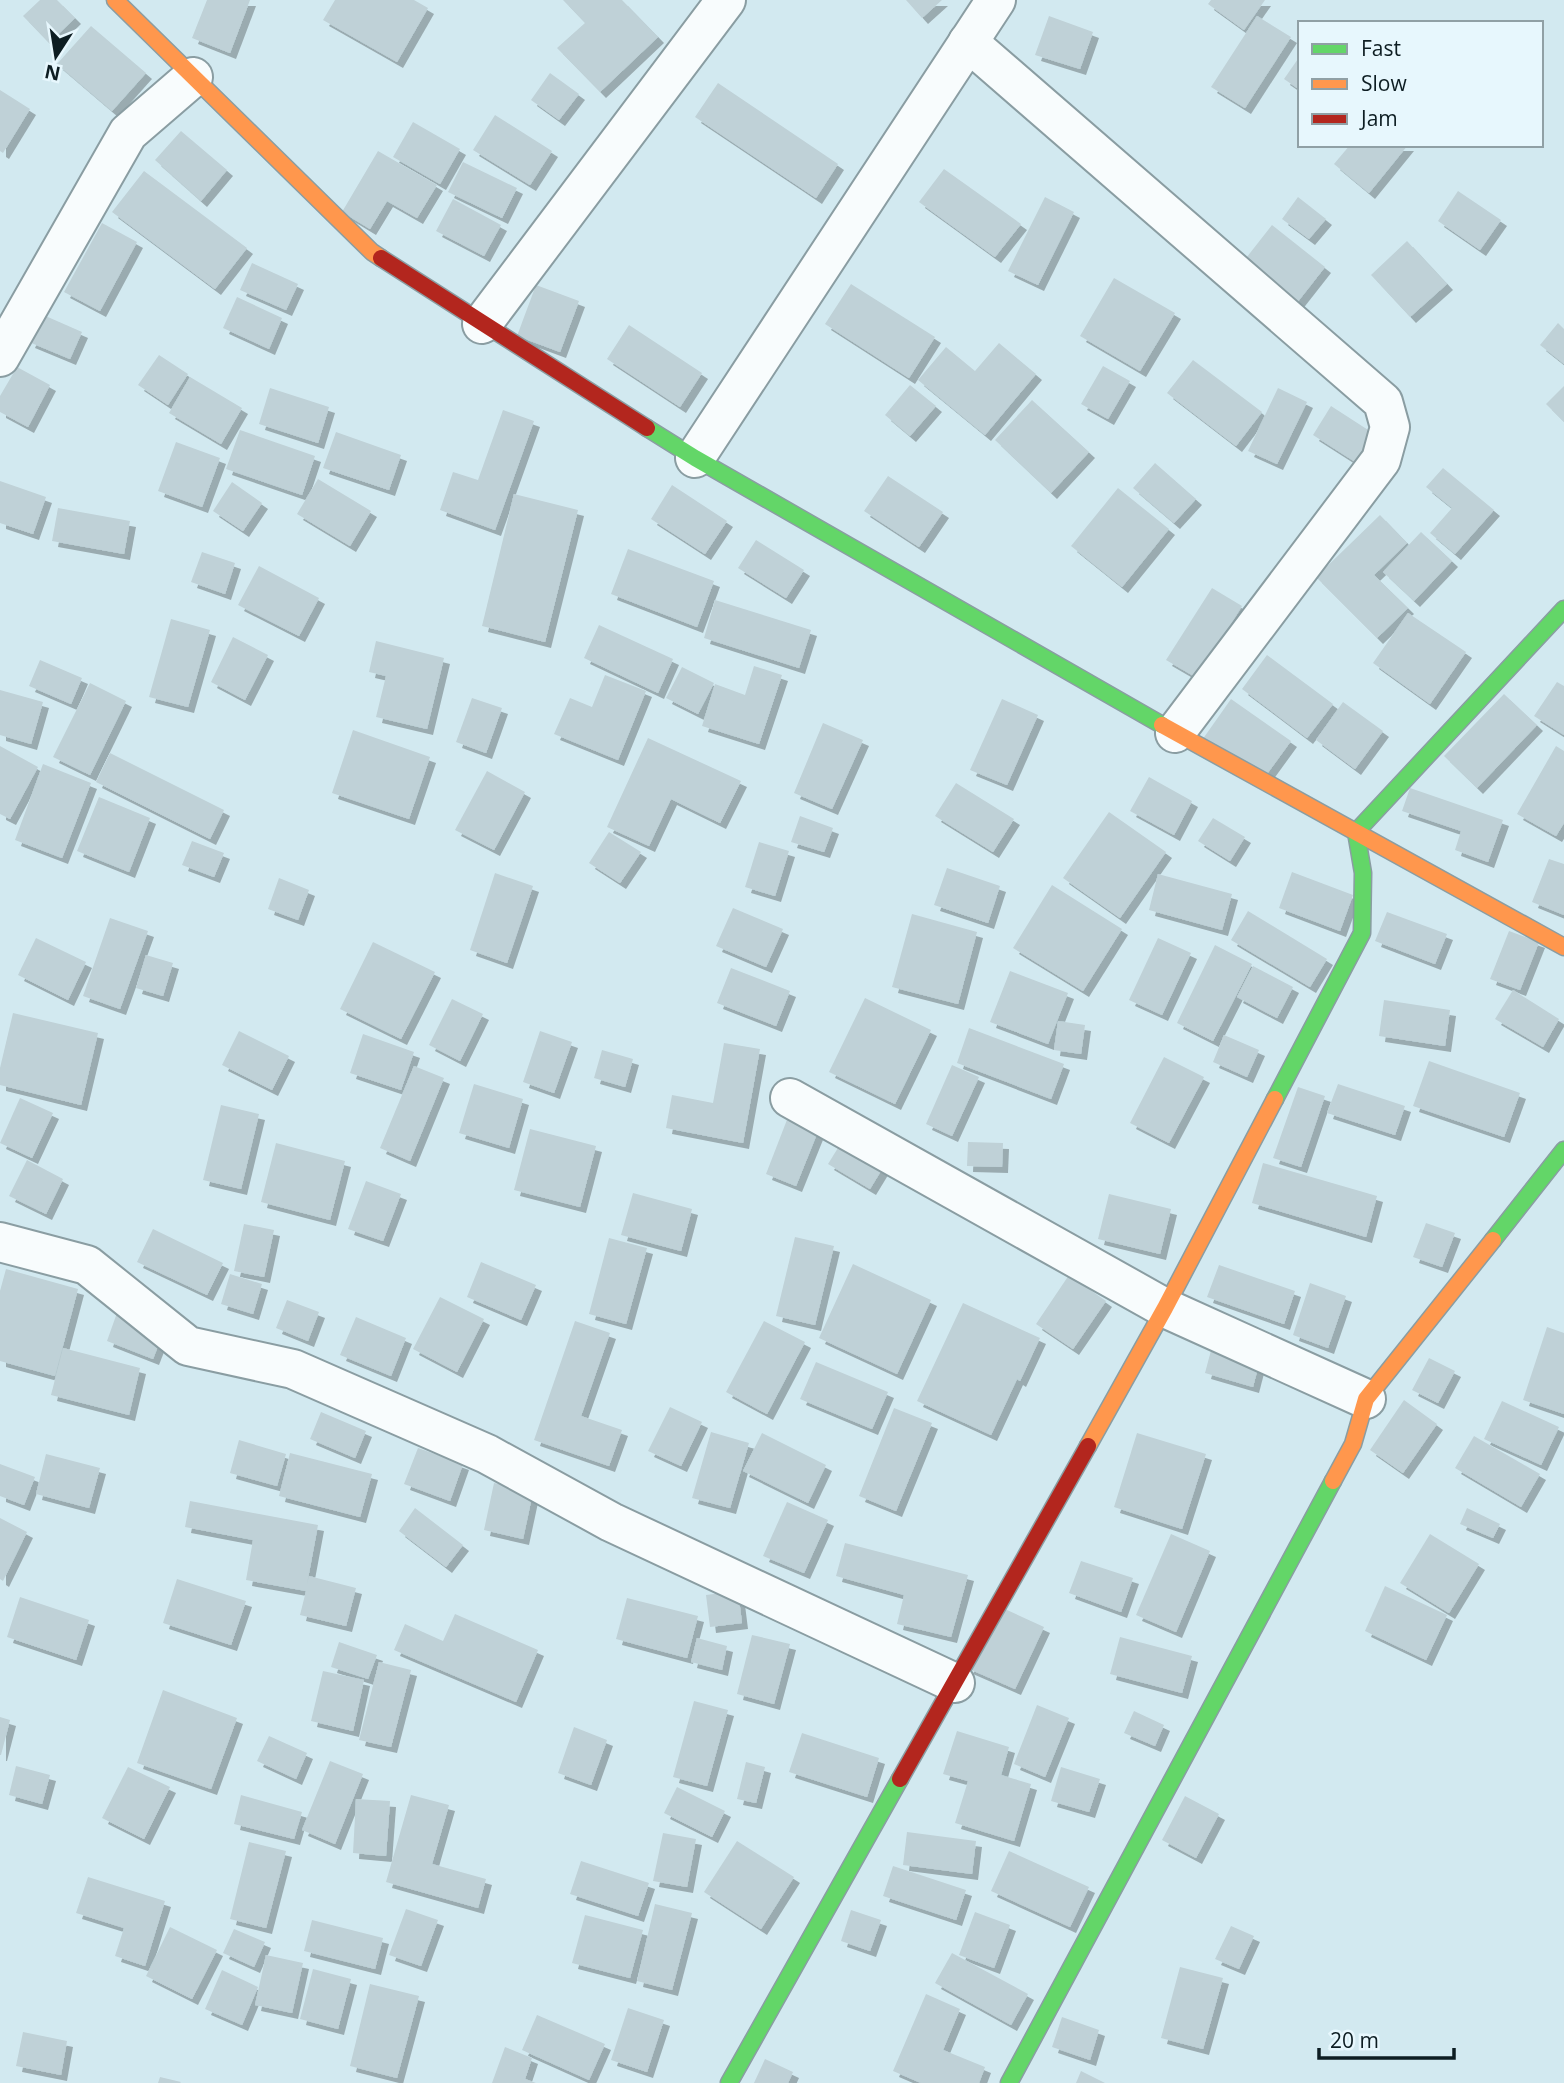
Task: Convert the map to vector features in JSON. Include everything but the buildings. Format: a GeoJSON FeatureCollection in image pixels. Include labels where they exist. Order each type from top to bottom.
{"type":"FeatureCollection","features":[{"type":"Feature","properties":{"kind":"street"},"geometry":{"type":"LineString","coordinates":[[115,0],[372,252],[482,324],[695,458],[1175,733],[1564,947]]}},
{"type":"Feature","properties":{"kind":"street"},"geometry":{"type":"LineString","coordinates":[[482,324],[726,0]]}},
{"type":"Feature","properties":{"kind":"street"},"geometry":{"type":"LineString","coordinates":[[695,458],[996,0]]}},
{"type":"Feature","properties":{"kind":"street"},"geometry":{"type":"LineString","coordinates":[[968,42],[1383,402],[1390,427],[1381,460],[1175,733]]}},
{"type":"Feature","properties":{"kind":"street"},"geometry":{"type":"LineString","coordinates":[[0,357],[128,133],[193,77]]}},
{"type":"Feature","properties":{"kind":"street"},"geometry":{"type":"LineString","coordinates":[[1356,832],[1564,609]]}},
{"type":"Feature","properties":{"kind":"street"},"geometry":{"type":"LineString","coordinates":[[729,2083],[1165,1308],[1362,933],[1363,873],[1356,832]]}},
{"type":"Feature","properties":{"kind":"street"},"geometry":{"type":"LineString","coordinates":[[790,1098],[1165,1308],[1366,1399]]}},
{"type":"Feature","properties":{"kind":"street"},"geometry":{"type":"LineString","coordinates":[[1009,2083],[1353,1444],[1366,1399],[1564,1150]]}},
{"type":"Feature","properties":{"kind":"street"},"geometry":{"type":"LineString","coordinates":[[0,1242],[87,1265],[188,1346],[293,1369],[487,1454],[611,1522],[955,1683]]}},
{"type":"Feature","properties":{"kind":"traffic: fast"},"geometry":{"type":"LineString","coordinates":[[647,428],[1162,725]]}},
{"type":"Feature","properties":{"kind":"traffic: fast"},"geometry":{"type":"LineString","coordinates":[[1275,1099],[1362,933],[1363,873],[1356,832],[1564,609]]}},
{"type":"Feature","properties":{"kind":"traffic: fast"},"geometry":{"type":"LineString","coordinates":[[1493,1240],[1564,1150]]}},
{"type":"Feature","properties":{"kind":"traffic: fast"},"geometry":{"type":"LineString","coordinates":[[1009,2083],[1333,1481]]}},
{"type":"Feature","properties":{"kind":"traffic: fast"},"geometry":{"type":"LineString","coordinates":[[729,2083],[900,1779]]}},
{"type":"Feature","properties":{"kind":"traffic: slow"},"geometry":{"type":"LineString","coordinates":[[115,0],[381,258]]}},
{"type":"Feature","properties":{"kind":"traffic: slow"},"geometry":{"type":"LineString","coordinates":[[1162,725],[1564,947]]}},
{"type":"Feature","properties":{"kind":"traffic: slow"},"geometry":{"type":"LineString","coordinates":[[1088,1446],[1165,1308],[1275,1099]]}},
{"type":"Feature","properties":{"kind":"traffic: slow"},"geometry":{"type":"LineString","coordinates":[[1333,1481],[1353,1444],[1366,1399],[1493,1240]]}},
{"type":"Feature","properties":{"kind":"traffic: jam"},"geometry":{"type":"LineString","coordinates":[[381,258],[647,428]]}},
{"type":"Feature","properties":{"kind":"traffic: jam"},"geometry":{"type":"LineString","coordinates":[[900,1779],[1088,1446]]}}]}
